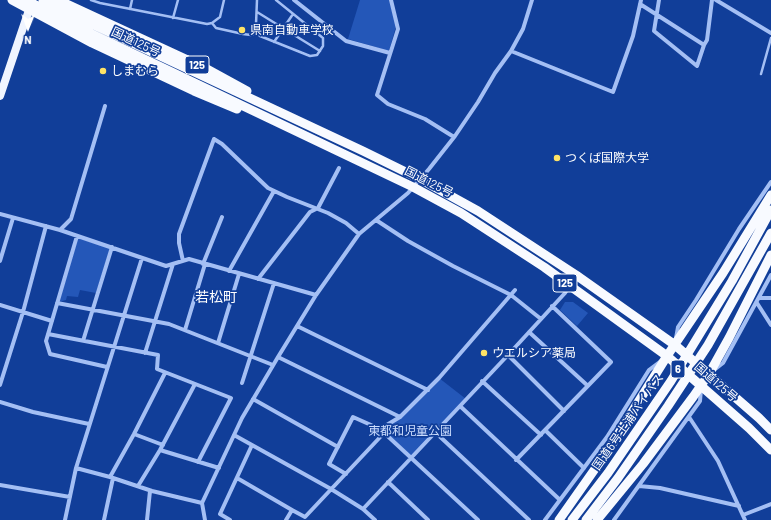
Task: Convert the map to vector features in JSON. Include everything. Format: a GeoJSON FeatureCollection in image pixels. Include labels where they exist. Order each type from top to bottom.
{"type":"FeatureCollection","features":[{"type":"Feature","properties":{"kind":"highway"},"geometry":{"type":"LineString","coordinates":[[12,0],[30,3]]}},
{"type":"Feature","properties":{"kind":"highway","name":"国道125号"},"geometry":{"type":"LineString","coordinates":[[43,0],[92,29],[322,144],[413,187],[461,213],[569,286],[669,358],[750,428],[771,450]]}},
{"type":"Feature","properties":{"kind":"highway","name":"125"},"geometry":{"type":"LineString","coordinates":[[58,0],[205,68],[333,138]]}},
{"type":"Feature","properties":{"kind":"highway","name":"国道125号"},"geometry":{"type":"LineString","coordinates":[[30,3],[92,29],[333,138],[420,179],[478,211],[576,275],[677,347],[706,371],[771,430]]}},
{"type":"Feature","properties":{"kind":"highway","name":"125"},"geometry":{"type":"LineString","coordinates":[[30,3],[92,43],[194,91],[322,144]]}},
{"type":"Feature","properties":{"kind":"highway"},"geometry":{"type":"LineString","coordinates":[[559,520],[610,448],[677,347],[771,195]]}},
{"type":"Feature","properties":{"kind":"highway","name":"国道6号土浦バイパス"},"geometry":{"type":"LineString","coordinates":[[572,520],[608,473],[674,375],[732,281],[771,210]]}},
{"type":"Feature","properties":{"kind":"highway","name":"国道6号土浦バイパス"},"geometry":{"type":"LineString","coordinates":[[586,520],[618,478],[708,345],[771,234]]}},
{"type":"Feature","properties":{"kind":"highway"},"geometry":{"type":"LineString","coordinates":[[706,371],[732,339],[771,255]]}},
{"type":"Feature","properties":{"kind":"highway","name":"6"},"geometry":{"type":"LineString","coordinates":[[698,383],[706,371]]}},
{"type":"Feature","properties":{"kind":"highway"},"geometry":{"type":"LineString","coordinates":[[597,520],[643,464],[698,383]]}},
{"type":"Feature","properties":{"kind":"main road"},"geometry":{"type":"LineString","coordinates":[[0,96],[30,3]]}},
{"type":"Feature","properties":{"kind":"street"},"geometry":{"type":"LineString","coordinates":[[294,0],[346,41],[390,53]]}},
{"type":"Feature","properties":{"kind":"street"},"geometry":{"type":"LineString","coordinates":[[391,0],[398,26],[377,95],[388,104],[425,119],[454,137]]}},
{"type":"Feature","properties":{"kind":"street"},"geometry":{"type":"LineString","coordinates":[[205,520],[202,503],[234,435],[253,399],[316,295],[359,234],[408,193],[454,137],[478,102],[523,29],[532,0]]}},
{"type":"Feature","properties":{"kind":"street"},"geometry":{"type":"LineString","coordinates":[[659,0],[654,31],[696,66],[707,40],[712,0]]}},
{"type":"Feature","properties":{"kind":"street"},"geometry":{"type":"LineString","coordinates":[[716,0],[771,33]]}},
{"type":"Feature","properties":{"kind":"street"},"geometry":{"type":"LineString","coordinates":[[510,51],[613,92],[633,36],[641,2],[657,15],[704,45]]}},
{"type":"Feature","properties":{"kind":"street"},"geometry":{"type":"LineString","coordinates":[[60,230],[71,219],[105,106]]}},
{"type":"Feature","properties":{"kind":"street"},"geometry":{"type":"LineString","coordinates":[[183,261],[179,243],[179,234],[214,139],[222,144],[264,184],[274,191],[318,208],[346,223],[359,234]]}},
{"type":"Feature","properties":{"kind":"street"},"geometry":{"type":"LineString","coordinates":[[258,279],[310,212],[318,208],[339,168]]}},
{"type":"Feature","properties":{"kind":"street"},"geometry":{"type":"LineString","coordinates":[[677,347],[678,327],[739,229],[771,182]]}},
{"type":"Feature","properties":{"kind":"street"},"geometry":{"type":"LineString","coordinates":[[230,271],[274,191]]}},
{"type":"Feature","properties":{"kind":"street"},"geometry":{"type":"LineString","coordinates":[[0,214],[60,230],[166,266],[189,259],[316,295]]}},
{"type":"Feature","properties":{"kind":"street"},"geometry":{"type":"LineString","coordinates":[[186,330],[204,264],[222,217]]}},
{"type":"Feature","properties":{"kind":"street"},"geometry":{"type":"LineString","coordinates":[[0,261],[13,218]]}},
{"type":"Feature","properties":{"kind":"street"},"geometry":{"type":"LineString","coordinates":[[376,220],[408,241],[447,263],[511,295],[540,319]]}},
{"type":"Feature","properties":{"kind":"street"},"geometry":{"type":"LineString","coordinates":[[0,385],[46,226]]}},
{"type":"Feature","properties":{"kind":"street"},"geometry":{"type":"LineString","coordinates":[[78,236],[46,341],[50,354],[107,367]]}},
{"type":"Feature","properties":{"kind":"street"},"geometry":{"type":"LineString","coordinates":[[83,341],[112,247]]}},
{"type":"Feature","properties":{"kind":"street"},"geometry":{"type":"LineString","coordinates":[[65,520],[76,468],[142,258]]}},
{"type":"Feature","properties":{"kind":"street"},"geometry":{"type":"LineString","coordinates":[[145,353],[173,264]]}},
{"type":"Feature","properties":{"kind":"street"},"geometry":{"type":"LineString","coordinates":[[218,343],[239,274]]}},
{"type":"Feature","properties":{"kind":"street"},"geometry":{"type":"LineString","coordinates":[[363,509],[529,332],[569,286],[576,275]]}},
{"type":"Feature","properties":{"kind":"street"},"geometry":{"type":"LineString","coordinates":[[732,339],[757,303],[771,275]]}},
{"type":"Feature","properties":{"kind":"street"},"geometry":{"type":"LineString","coordinates":[[242,383],[274,284]]}},
{"type":"Feature","properties":{"kind":"street"},"geometry":{"type":"LineString","coordinates":[[380,429],[400,416],[428,390],[515,290]]}},
{"type":"Feature","properties":{"kind":"street"},"geometry":{"type":"LineString","coordinates":[[760,298],[771,298]]}},
{"type":"Feature","properties":{"kind":"street"},"geometry":{"type":"LineString","coordinates":[[57,303],[169,324],[273,365]]}},
{"type":"Feature","properties":{"kind":"street"},"geometry":{"type":"LineString","coordinates":[[757,303],[771,325]]}},
{"type":"Feature","properties":{"kind":"street"},"geometry":{"type":"LineString","coordinates":[[0,305],[52,321]]}},
{"type":"Feature","properties":{"kind":"street"},"geometry":{"type":"LineString","coordinates":[[516,460],[611,362],[552,306]]}},
{"type":"Feature","properties":{"kind":"street"},"geometry":{"type":"LineString","coordinates":[[297,326],[428,390]]}},
{"type":"Feature","properties":{"kind":"street"},"geometry":{"type":"LineString","coordinates":[[529,332],[588,386]]}},
{"type":"Feature","properties":{"kind":"street"},"geometry":{"type":"LineString","coordinates":[[48,334],[158,355],[157,369],[231,398],[198,462]]}},
{"type":"Feature","properties":{"kind":"street"},"geometry":{"type":"LineString","coordinates":[[508,355],[564,411]]}},
{"type":"Feature","properties":{"kind":"street"},"geometry":{"type":"LineString","coordinates":[[278,357],[400,416]]}},
{"type":"Feature","properties":{"kind":"street"},"geometry":{"type":"LineString","coordinates":[[545,520],[607,437],[649,370],[669,358]]}},
{"type":"Feature","properties":{"kind":"street"},"geometry":{"type":"LineString","coordinates":[[104,520],[112,477],[165,372]]}},
{"type":"Feature","properties":{"kind":"street"},"geometry":{"type":"LineString","coordinates":[[482,381],[541,435]]}},
{"type":"Feature","properties":{"kind":"street"},"geometry":{"type":"LineString","coordinates":[[614,520],[700,401],[698,383]]}},
{"type":"Feature","properties":{"kind":"street"},"geometry":{"type":"LineString","coordinates":[[138,486],[163,445],[194,384]]}},
{"type":"Feature","properties":{"kind":"street"},"geometry":{"type":"LineString","coordinates":[[253,399],[338,447]]}},
{"type":"Feature","properties":{"kind":"street"},"geometry":{"type":"LineString","coordinates":[[0,402],[33,412],[89,424]]}},
{"type":"Feature","properties":{"kind":"street"},"geometry":{"type":"LineString","coordinates":[[460,406],[560,500]]}},
{"type":"Feature","properties":{"kind":"street"},"geometry":{"type":"LineString","coordinates":[[346,474],[329,464],[353,416],[380,429],[478,520]]}},
{"type":"Feature","properties":{"kind":"street"},"geometry":{"type":"LineString","coordinates":[[689,417],[718,461],[745,520]]}},
{"type":"Feature","properties":{"kind":"street"},"geometry":{"type":"LineString","coordinates":[[545,430],[584,468]]}},
{"type":"Feature","properties":{"kind":"street"},"geometry":{"type":"LineString","coordinates":[[435,432],[529,520]]}},
{"type":"Feature","properties":{"kind":"street"},"geometry":{"type":"LineString","coordinates":[[237,478],[304,517],[384,433]]}},
{"type":"Feature","properties":{"kind":"street"},"geometry":{"type":"LineString","coordinates":[[134,434],[163,445]]}},
{"type":"Feature","properties":{"kind":"street"},"geometry":{"type":"LineString","coordinates":[[234,435],[331,489],[363,509],[375,520]]}},
{"type":"Feature","properties":{"kind":"street"},"geometry":{"type":"LineString","coordinates":[[230,520],[220,514],[252,445]]}},
{"type":"Feature","properties":{"kind":"street"},"geometry":{"type":"LineString","coordinates":[[160,450],[219,468]]}},
{"type":"Feature","properties":{"kind":"street"},"geometry":{"type":"LineString","coordinates":[[76,468],[112,477],[150,491],[202,503]]}},
{"type":"Feature","properties":{"kind":"street"},"geometry":{"type":"LineString","coordinates":[[388,482],[428,520]]}},
{"type":"Feature","properties":{"kind":"street"},"geometry":{"type":"LineString","coordinates":[[0,485],[70,498]]}},
{"type":"Feature","properties":{"kind":"street"},"geometry":{"type":"LineString","coordinates":[[639,486],[660,488],[739,506]]}},
{"type":"Feature","properties":{"kind":"street"},"geometry":{"type":"LineString","coordinates":[[147,520],[150,491]]}},
{"type":"Feature","properties":{"kind":"street"},"geometry":{"type":"LineString","coordinates":[[743,515],[771,504]]}},
{"type":"Feature","properties":{"kind":"street"},"geometry":{"type":"LineString","coordinates":[[287,520],[292,510]]}},
{"type":"Feature","properties":{"kind":"lane"},"geometry":{"type":"LineString","coordinates":[[91,0],[202,24],[212,23],[220,17],[224,0]]}},
{"type":"Feature","properties":{"kind":"lane"},"geometry":{"type":"LineString","coordinates":[[130,9],[132,0]]}},
{"type":"Feature","properties":{"kind":"lane"},"geometry":{"type":"LineString","coordinates":[[174,18],[178,0]]}},
{"type":"Feature","properties":{"kind":"lane"},"geometry":{"type":"LineString","coordinates":[[257,0],[256,24],[257,33],[260,36],[310,56],[315,56],[324,44],[323,38],[276,0]]}},
{"type":"Feature","properties":{"kind":"lane"},"geometry":{"type":"LineString","coordinates":[[257,12],[320,51]]}},
{"type":"Feature","properties":{"kind":"lane"},"geometry":{"type":"LineString","coordinates":[[274,42],[293,14]]}},
{"type":"Feature","properties":{"kind":"lane"},"geometry":{"type":"LineString","coordinates":[[212,23],[216,28],[251,35],[257,33]]}},
{"type":"Feature","properties":{"kind":"lane"},"geometry":{"type":"LineString","coordinates":[[760,74],[771,38]]}},
{"type":"Feature","properties":{"kind":"green space"},"geometry":{"type":"Polygon","coordinates":[[[360,0],[389,0],[396,26],[389,51],[348,39],[360,0]]]}},
{"type":"Feature","properties":{"kind":"green space"},"geometry":{"type":"Polygon","coordinates":[[[78,238],[110,248],[96,293],[80,290],[78,297],[67,296],[66,300],[59,302],[78,238]]]}},
{"type":"Feature","properties":{"kind":"green space"},"geometry":{"type":"Polygon","coordinates":[[[565,302],[573,302],[588,313],[577,326],[560,310],[565,302]]]}},
{"type":"Feature","properties":{"kind":"green space","name":"東都和児童公園"},"geometry":{"type":"Polygon","coordinates":[[[439,378],[466,399],[411,457],[380,429],[400,417],[439,378]]]}},
{"type":"Feature","properties":{"kind":"place","name":"県南自動車学校"},"geometry":{"type":"Point","coordinates":[242,30]}},
{"type":"Feature","properties":{"kind":"place","name":"しまむら"},"geometry":{"type":"Point","coordinates":[103,71]}},
{"type":"Feature","properties":{"kind":"place","name":"つくば国際大学"},"geometry":{"type":"Point","coordinates":[557,158]}},
{"type":"Feature","properties":{"kind":"place","name":"ウエルシア薬局"},"geometry":{"type":"Point","coordinates":[484,353]}},
{"type":"Feature","properties":{"kind":"district","name":"若松町"},"geometry":{"type":"Point","coordinates":[216,297]}}]}
